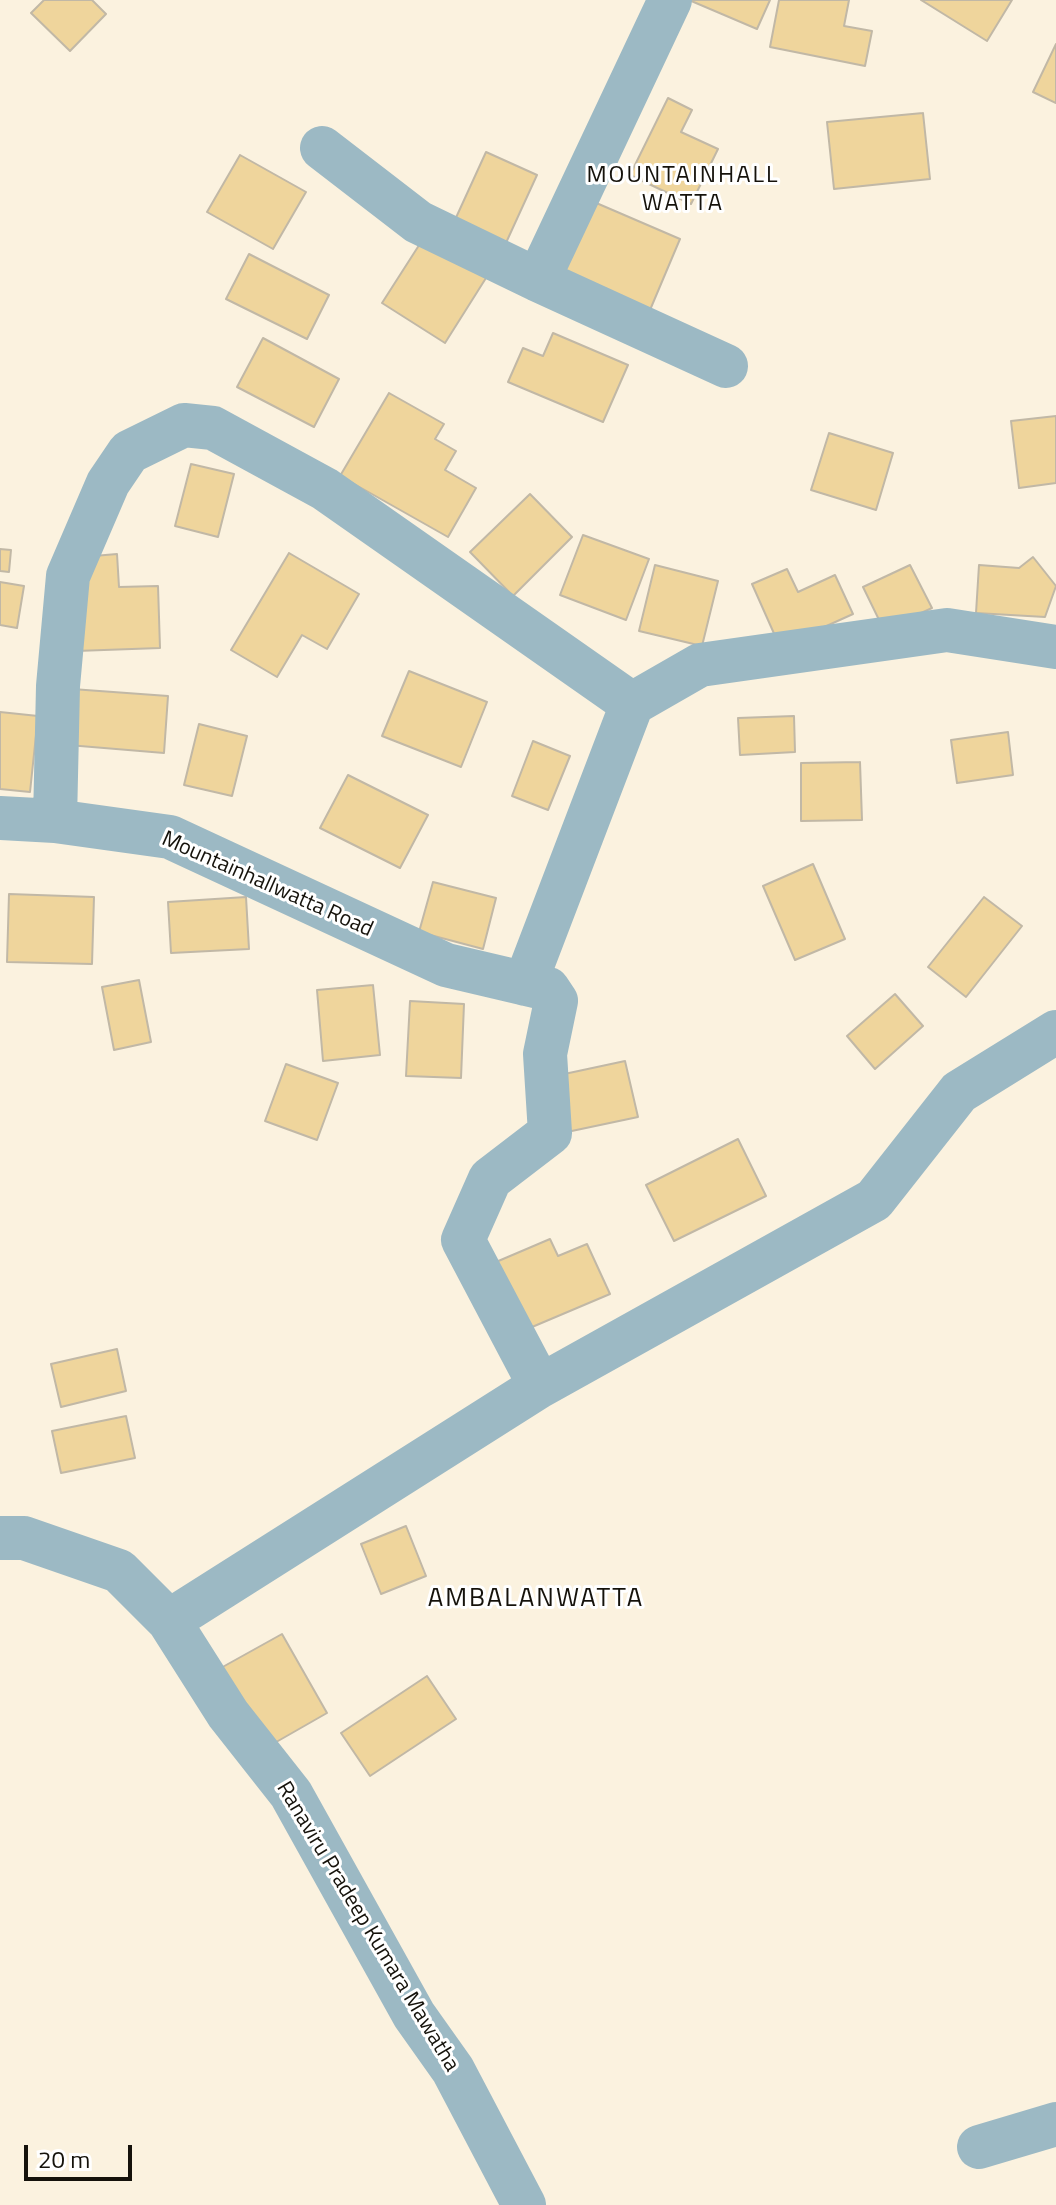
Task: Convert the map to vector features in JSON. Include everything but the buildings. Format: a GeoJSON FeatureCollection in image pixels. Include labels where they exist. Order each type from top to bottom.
{"type":"FeatureCollection","features":[{"type":"Feature","properties":{"kind":"street"},"geometry":{"type":"LineString","coordinates":[[538,280],[670,0]]}},
{"type":"Feature","properties":{"kind":"street"},"geometry":{"type":"LineString","coordinates":[[322,148],[418,222],[726,366]]}},
{"type":"Feature","properties":{"kind":"street"},"geometry":{"type":"LineString","coordinates":[[55,821],[58,686],[68,576],[108,483],[129,452],[184,425],[213,428],[325,489],[632,704]]}},
{"type":"Feature","properties":{"kind":"street"},"geometry":{"type":"LineString","coordinates":[[525,984],[632,704],[700,665],[947,630],[1056,647]]}},
{"type":"Feature","properties":{"kind":"street","name":"Mountainhallwatta Road"},"geometry":{"type":"LineString","coordinates":[[0,818],[55,821],[170,837],[446,965],[548,989],[556,1001],[545,1054],[550,1133],[490,1179],[463,1240],[540,1386]]}},
{"type":"Feature","properties":{"kind":"street"},"geometry":{"type":"LineString","coordinates":[[169,1621],[540,1386],[874,1200],[959,1092],[1056,1032]]}},
{"type":"Feature","properties":{"kind":"street","name":"Ranaviru Pradeep Kumara Mawatha"},"geometry":{"type":"LineString","coordinates":[[0,1538],[24,1538],[119,1571],[169,1621],[228,1714],[291,1794],[414,2015],[453,2070],[524,2205]]}},
{"type":"Feature","properties":{"kind":"street"},"geometry":{"type":"LineString","coordinates":[[979,2147],[1056,2124]]}},
{"type":"Feature","properties":{"kind":"district","name":"MOUNTAINHALL WATTA"},"geometry":{"type":"Point","coordinates":[683,190]}},
{"type":"Feature","properties":{"kind":"district","name":"AMBALANWATTA"},"geometry":{"type":"Point","coordinates":[536,1600]}}]}
